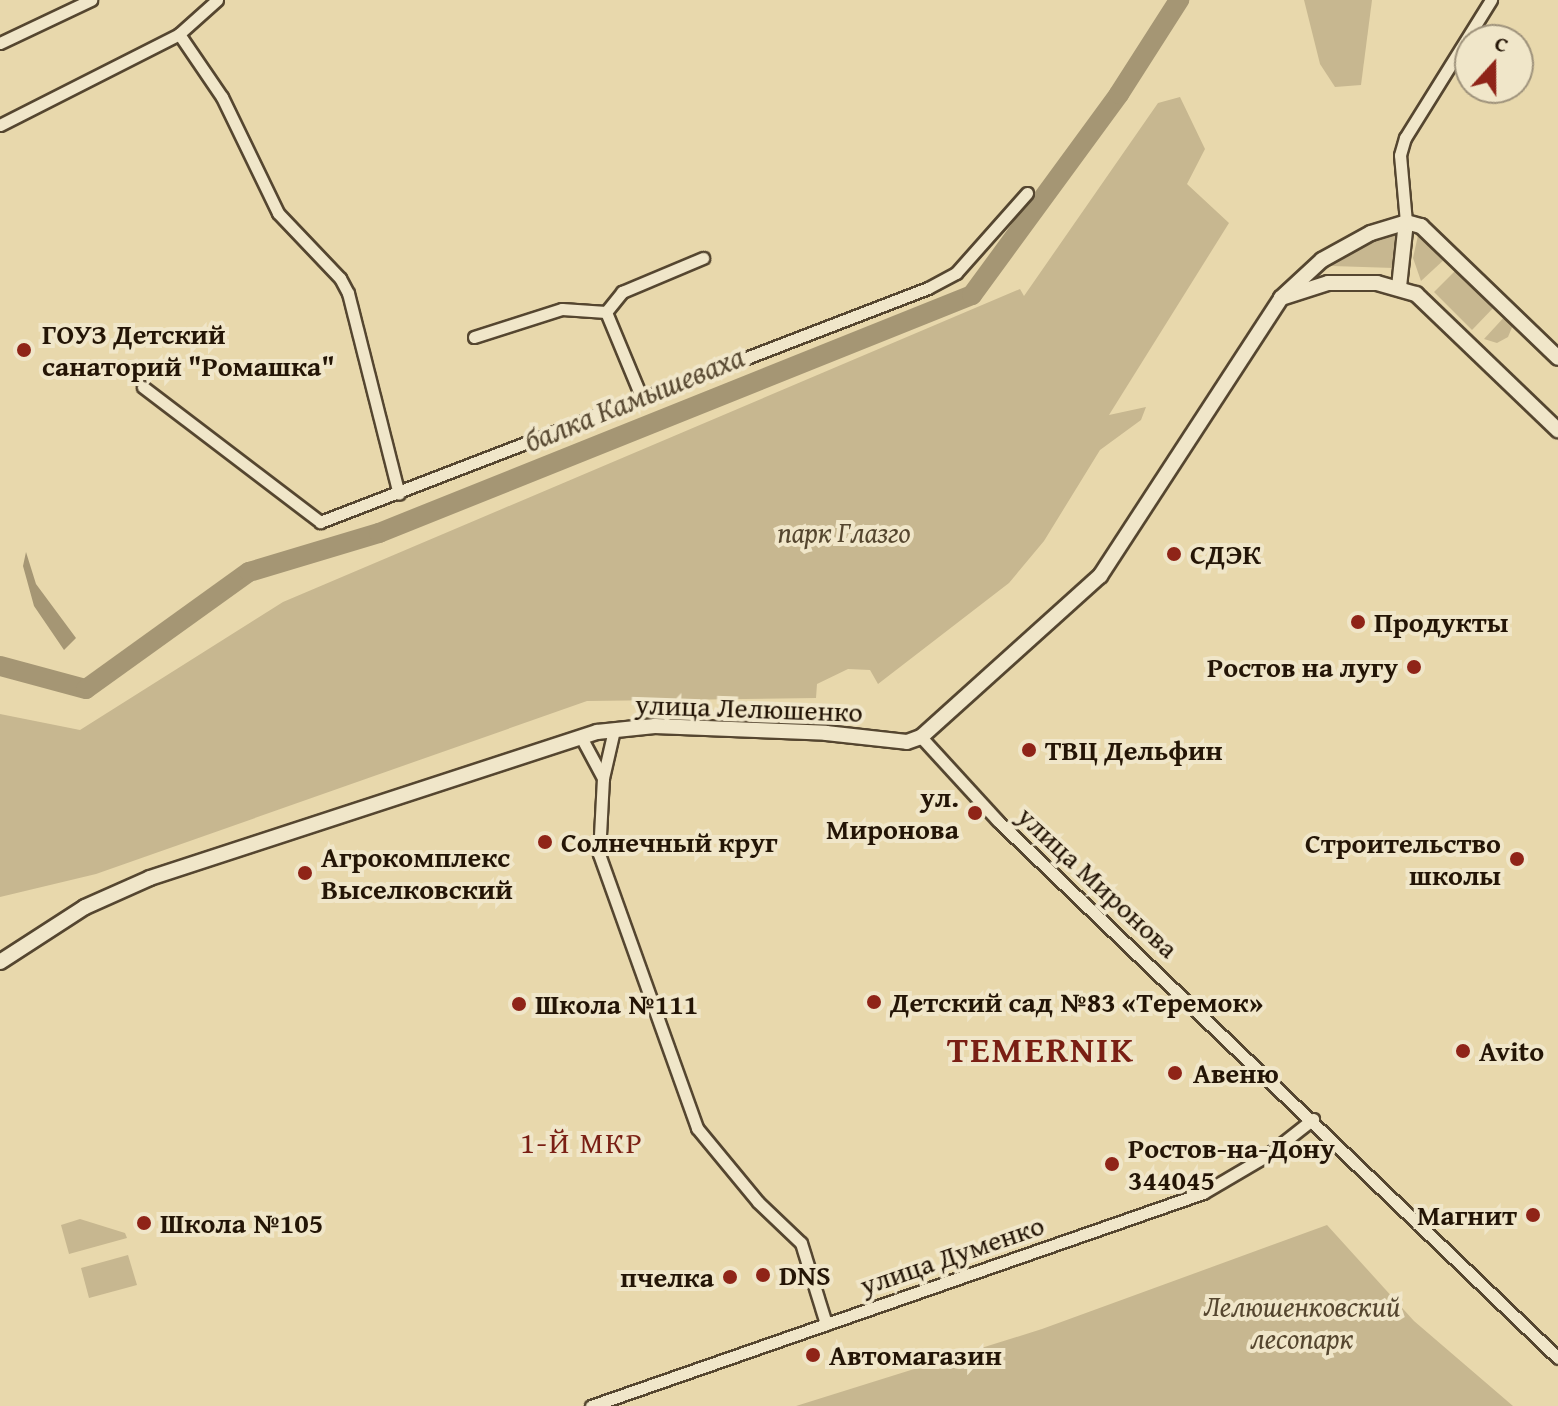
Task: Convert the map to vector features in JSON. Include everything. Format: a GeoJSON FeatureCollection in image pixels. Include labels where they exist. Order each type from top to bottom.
{"type":"FeatureCollection","features":[{"type":"Feature","properties":{"kind":"street"},"geometry":{"type":"LineString","coordinates":[[0,43],[91,0]]}},
{"type":"Feature","properties":{"kind":"street"},"geometry":{"type":"LineString","coordinates":[[1399,287],[1406,222],[1400,155],[1405,138],[1491,0]]}},
{"type":"Feature","properties":{"kind":"street"},"geometry":{"type":"LineString","coordinates":[[0,125],[179,34],[218,2]]}},
{"type":"Feature","properties":{"kind":"street"},"geometry":{"type":"LineString","coordinates":[[179,34],[222,97],[278,213],[340,278],[348,293],[399,494]]}},
{"type":"Feature","properties":{"kind":"street"},"geometry":{"type":"LineString","coordinates":[[143,387],[320,522],[399,494],[956,273],[1027,193]]}},
{"type":"Feature","properties":{"kind":"street"},"geometry":{"type":"LineString","coordinates":[[921,737],[1100,576],[1281,298],[1347,244],[1406,222],[1438,238],[1558,358]]}},
{"type":"Feature","properties":{"kind":"street"},"geometry":{"type":"LineString","coordinates":[[606,312],[622,292],[703,258]]}},
{"type":"Feature","properties":{"kind":"street"},"geometry":{"type":"LineString","coordinates":[[1281,298],[1328,283],[1399,287],[1416,294],[1558,430]]}},
{"type":"Feature","properties":{"kind":"street"},"geometry":{"type":"LineString","coordinates":[[474,337],[562,309],[606,312]]}},
{"type":"Feature","properties":{"kind":"street"},"geometry":{"type":"LineString","coordinates":[[606,312],[641,396]]}},
{"type":"Feature","properties":{"kind":"street"},"geometry":{"type":"LineString","coordinates":[[614,730],[603,778],[599,854],[697,1128],[758,1202],[801,1243],[826,1324]]}},
{"type":"Feature","properties":{"kind":"street","name":"улица Лелюшенко"},"geometry":{"type":"LineString","coordinates":[[0,962],[85,907],[150,878],[581,737],[614,730],[773,730],[907,742],[921,737]]}},
{"type":"Feature","properties":{"kind":"street"},"geometry":{"type":"LineString","coordinates":[[581,737],[603,778]]}},
{"type":"Feature","properties":{"kind":"street","name":"улица Миронова"},"geometry":{"type":"LineString","coordinates":[[921,737],[997,820],[1313,1119],[1558,1358]]}},
{"type":"Feature","properties":{"kind":"street","name":"улица Думенко"},"geometry":{"type":"LineString","coordinates":[[591,1406],[1203,1193],[1266,1156],[1313,1119]]}},
{"type":"Feature","properties":{"kind":"green space"},"geometry":{"type":"Polygon","coordinates":[[[1304,0],[1372,0],[1361,85],[1335,87],[1320,64],[1304,0]]]}},
{"type":"Feature","properties":{"kind":"green space","name":"парк Глазго"},"geometry":{"type":"Polygon","coordinates":[[[1180,97],[1205,149],[1187,184],[1229,223],[1109,415],[1146,407],[1141,420],[1100,450],[1044,541],[1009,583],[878,684],[870,670],[848,669],[817,684],[816,698],[587,701],[96,874],[0,897],[0,714],[80,730],[283,602],[1020,289],[1024,296],[1158,103],[1180,97]]]}},
{"type":"Feature","properties":{"kind":"green space"},"geometry":{"type":"Polygon","coordinates":[[[1397,229],[1394,268],[1332,266],[1335,260],[1397,229]]]}},
{"type":"Feature","properties":{"kind":"green space"},"geometry":{"type":"Polygon","coordinates":[[[1419,231],[1447,257],[1421,281],[1413,258],[1419,231]]]}},
{"type":"Feature","properties":{"kind":"green space"},"geometry":{"type":"Polygon","coordinates":[[[1459,267],[1497,304],[1472,330],[1434,292],[1459,267]]]}},
{"type":"Feature","properties":{"kind":"green space"},"geometry":{"type":"Polygon","coordinates":[[[1507,314],[1513,325],[1508,337],[1497,343],[1484,339],[1507,314]]]}},
{"type":"Feature","properties":{"kind":"green space"},"geometry":{"type":"Polygon","coordinates":[[[80,1219],[125,1233],[127,1238],[69,1254],[61,1225],[80,1219]]]}},
{"type":"Feature","properties":{"kind":"green space","name":"Лелюшенковский лесопарк"},"geometry":{"type":"Polygon","coordinates":[[[1327,1225],[1414,1321],[1513,1406],[796,1406],[1042,1329],[1327,1225]]]}},
{"type":"Feature","properties":{"kind":"green space"},"geometry":{"type":"Polygon","coordinates":[[[128,1255],[137,1285],[89,1298],[81,1268],[128,1255]]]}},
{"type":"Feature","properties":{"kind":"shaded area"},"geometry":{"type":"Polygon","coordinates":[[[26,552],[36,584],[76,638],[64,650],[34,606],[23,566],[26,552]]]}},
{"type":"Feature","properties":{"kind":"waterway","name":"балка Камышеваха"},"geometry":{"type":"LineString","coordinates":[[0,666],[86,689],[249,572],[379,533],[972,295],[1119,94],[1179,0]]}},
{"type":"Feature","properties":{"kind":"place","name":"ГОУЗ Детский санаторий \"Ромашка\""},"geometry":{"type":"Point","coordinates":[24,350]}},
{"type":"Feature","properties":{"kind":"place","name":"СДЭК"},"geometry":{"type":"Point","coordinates":[1174,554]}},
{"type":"Feature","properties":{"kind":"place","name":"Продукты"},"geometry":{"type":"Point","coordinates":[1358,622]}},
{"type":"Feature","properties":{"kind":"place","name":"Ростов на лугу"},"geometry":{"type":"Point","coordinates":[1414,667]}},
{"type":"Feature","properties":{"kind":"place","name":"ТВЦ Дельфин"},"geometry":{"type":"Point","coordinates":[1029,750]}},
{"type":"Feature","properties":{"kind":"place","name":"ул. Миронова"},"geometry":{"type":"Point","coordinates":[975,813]}},
{"type":"Feature","properties":{"kind":"place","name":"Солнечный круг"},"geometry":{"type":"Point","coordinates":[545,842]}},
{"type":"Feature","properties":{"kind":"place","name":"Строительство школы"},"geometry":{"type":"Point","coordinates":[1517,859]}},
{"type":"Feature","properties":{"kind":"place","name":"Агрокомплекс Выселковский"},"geometry":{"type":"Point","coordinates":[305,873]}},
{"type":"Feature","properties":{"kind":"place","name":"Детский сад №83 «Теремок»"},"geometry":{"type":"Point","coordinates":[874,1002]}},
{"type":"Feature","properties":{"kind":"place","name":"Школа №111"},"geometry":{"type":"Point","coordinates":[519,1004]}},
{"type":"Feature","properties":{"kind":"place","name":"Avito"},"geometry":{"type":"Point","coordinates":[1463,1051]}},
{"type":"Feature","properties":{"kind":"place","name":"Авеню"},"geometry":{"type":"Point","coordinates":[1175,1073]}},
{"type":"Feature","properties":{"kind":"place","name":"Ростов-на-Дону 344045"},"geometry":{"type":"Point","coordinates":[1112,1164]}},
{"type":"Feature","properties":{"kind":"place","name":"Магнит"},"geometry":{"type":"Point","coordinates":[1533,1215]}},
{"type":"Feature","properties":{"kind":"place","name":"Школа №105"},"geometry":{"type":"Point","coordinates":[144,1223]}},
{"type":"Feature","properties":{"kind":"place","name":"DNS"},"geometry":{"type":"Point","coordinates":[763,1275]}},
{"type":"Feature","properties":{"kind":"place","name":"пчелка"},"geometry":{"type":"Point","coordinates":[730,1277]}},
{"type":"Feature","properties":{"kind":"place","name":"Автомагазин"},"geometry":{"type":"Point","coordinates":[813,1355]}},
{"type":"Feature","properties":{"kind":"district","name":"TEMERNIK"},"geometry":{"type":"Point","coordinates":[1041,1049]}},
{"type":"Feature","properties":{"kind":"district","name":"1-Й МКР"},"geometry":{"type":"Point","coordinates":[582,1142]}}]}
